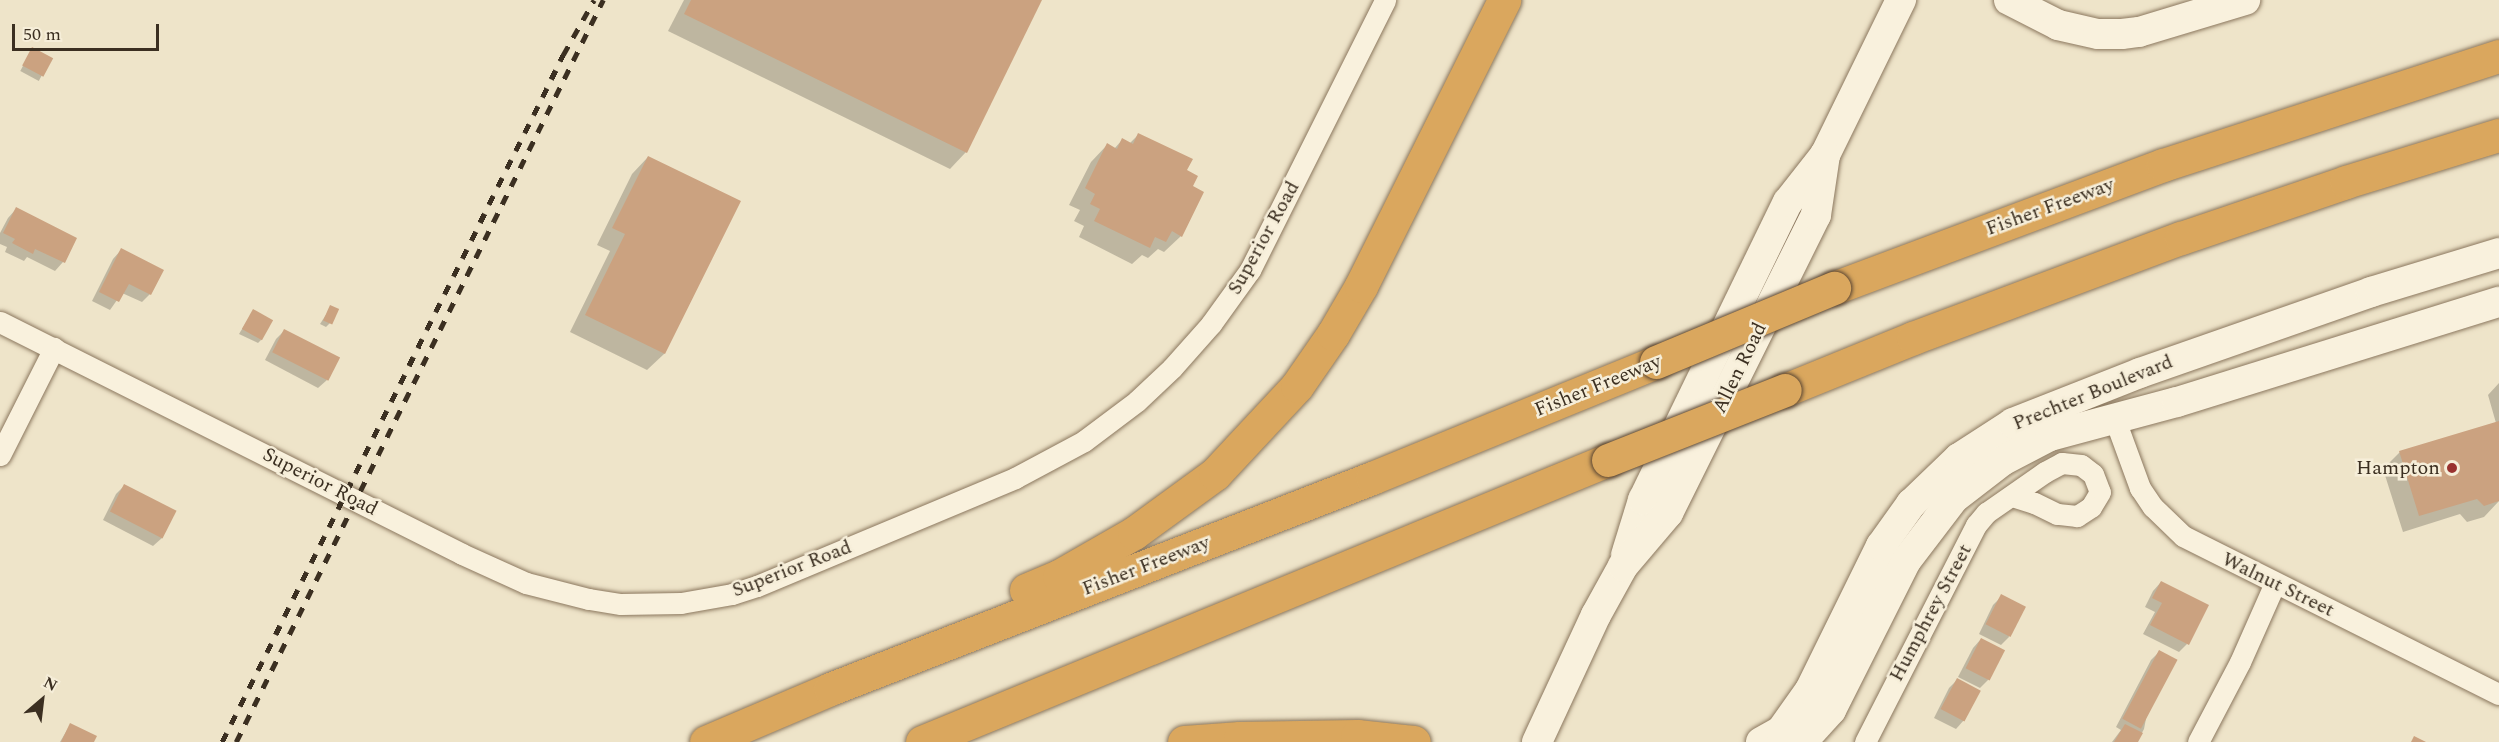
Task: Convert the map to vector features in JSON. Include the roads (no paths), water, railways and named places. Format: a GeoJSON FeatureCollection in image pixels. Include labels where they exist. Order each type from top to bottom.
{"type":"FeatureCollection","features":[{"type":"Feature","properties":{"kind":"highway"},"geometry":{"type":"LineString","coordinates":[[830,689],[939,628],[1059,576],[1134,533],[1215,474],[1257,432],[1303,377],[1333,334],[1361,285],[1504,0]]}},
{"type":"Feature","properties":{"kind":"highway","name":"Fisher Freeway"},"geometry":{"type":"LineString","coordinates":[[706,742],[830,689],[1372,478],[1834,288],[2163,165],[2499,56]]}},
{"type":"Feature","properties":{"kind":"highway"},"geometry":{"type":"LineString","coordinates":[[922,742],[1608,460],[1913,338],[2181,238],[2346,182],[2499,135]]}},
{"type":"Feature","properties":{"kind":"highway"},"geometry":{"type":"LineString","coordinates":[[1185,742],[1240,738],[1358,736],[1414,742]]}},
{"type":"Feature","properties":{"kind":"main road","name":"Allen Road"},"geometry":{"type":"LineString","coordinates":[[1537,742],[1596,615],[1623,566],[1668,513],[1816,215],[1825,155],[1901,0]]}},
{"type":"Feature","properties":{"kind":"main road"},"geometry":{"type":"LineString","coordinates":[[2010,0],[2058,25],[2098,34],[2122,34],[2139,32],[2245,0]]}},
{"type":"Feature","properties":{"kind":"main road"},"geometry":{"type":"LineString","coordinates":[[2492,255],[2478,279],[2481,292],[2499,302]]}},
{"type":"Feature","properties":{"kind":"main road","name":"Prechter Boulevard"},"geometry":{"type":"LineString","coordinates":[[1761,742],[1781,731],[1810,690],[1887,538],[1911,504],[1959,458],[2013,423],[2140,373],[2371,292],[2492,255]]}},
{"type":"Feature","properties":{"kind":"main road"},"geometry":{"type":"LineString","coordinates":[[2371,292],[2381,338]]}},
{"type":"Feature","properties":{"kind":"main road","name":"Prechter Boulevard"},"geometry":{"type":"LineString","coordinates":[[1802,742],[1831,710],[1906,561],[1954,498],[2002,461],[2050,436],[2114,417],[2177,402],[2499,302]]}},
{"type":"Feature","properties":{"kind":"street","name":"Superior Road"},"geometry":{"type":"LineString","coordinates":[[0,322],[462,554],[526,583],[566,594],[621,604],[681,603],[732,594],[757,586],[1015,478],[1083,441],[1137,401],[1172,368],[1212,324],[1250,270],[1385,0]]}},
{"type":"Feature","properties":{"kind":"street"},"geometry":{"type":"LineString","coordinates":[[0,455],[54,348]]}},
{"type":"Feature","properties":{"kind":"street","name":"Walnut Street"},"geometry":{"type":"LineString","coordinates":[[2114,417],[2140,488],[2169,525],[2208,550],[2499,694]]}},
{"type":"Feature","properties":{"kind":"street","name":"Humphrey Street"},"geometry":{"type":"LineString","coordinates":[[1865,742],[1976,525],[1986,513],[2012,496]]}},
{"type":"Feature","properties":{"kind":"street"},"geometry":{"type":"LineString","coordinates":[[2198,742],[2240,662],[2275,583]]}},
{"type":"Feature","properties":{"kind":"railway"},"geometry":{"type":"LineString","coordinates":[[222,742],[563,55],[594,0]]}},
{"type":"Feature","properties":{"kind":"railway"},"geometry":{"type":"LineString","coordinates":[[236,742],[603,0]]}},
{"type":"Feature","properties":{"kind":"place","name":"Hampton"},"geometry":{"type":"Point","coordinates":[2452,468]}}]}
